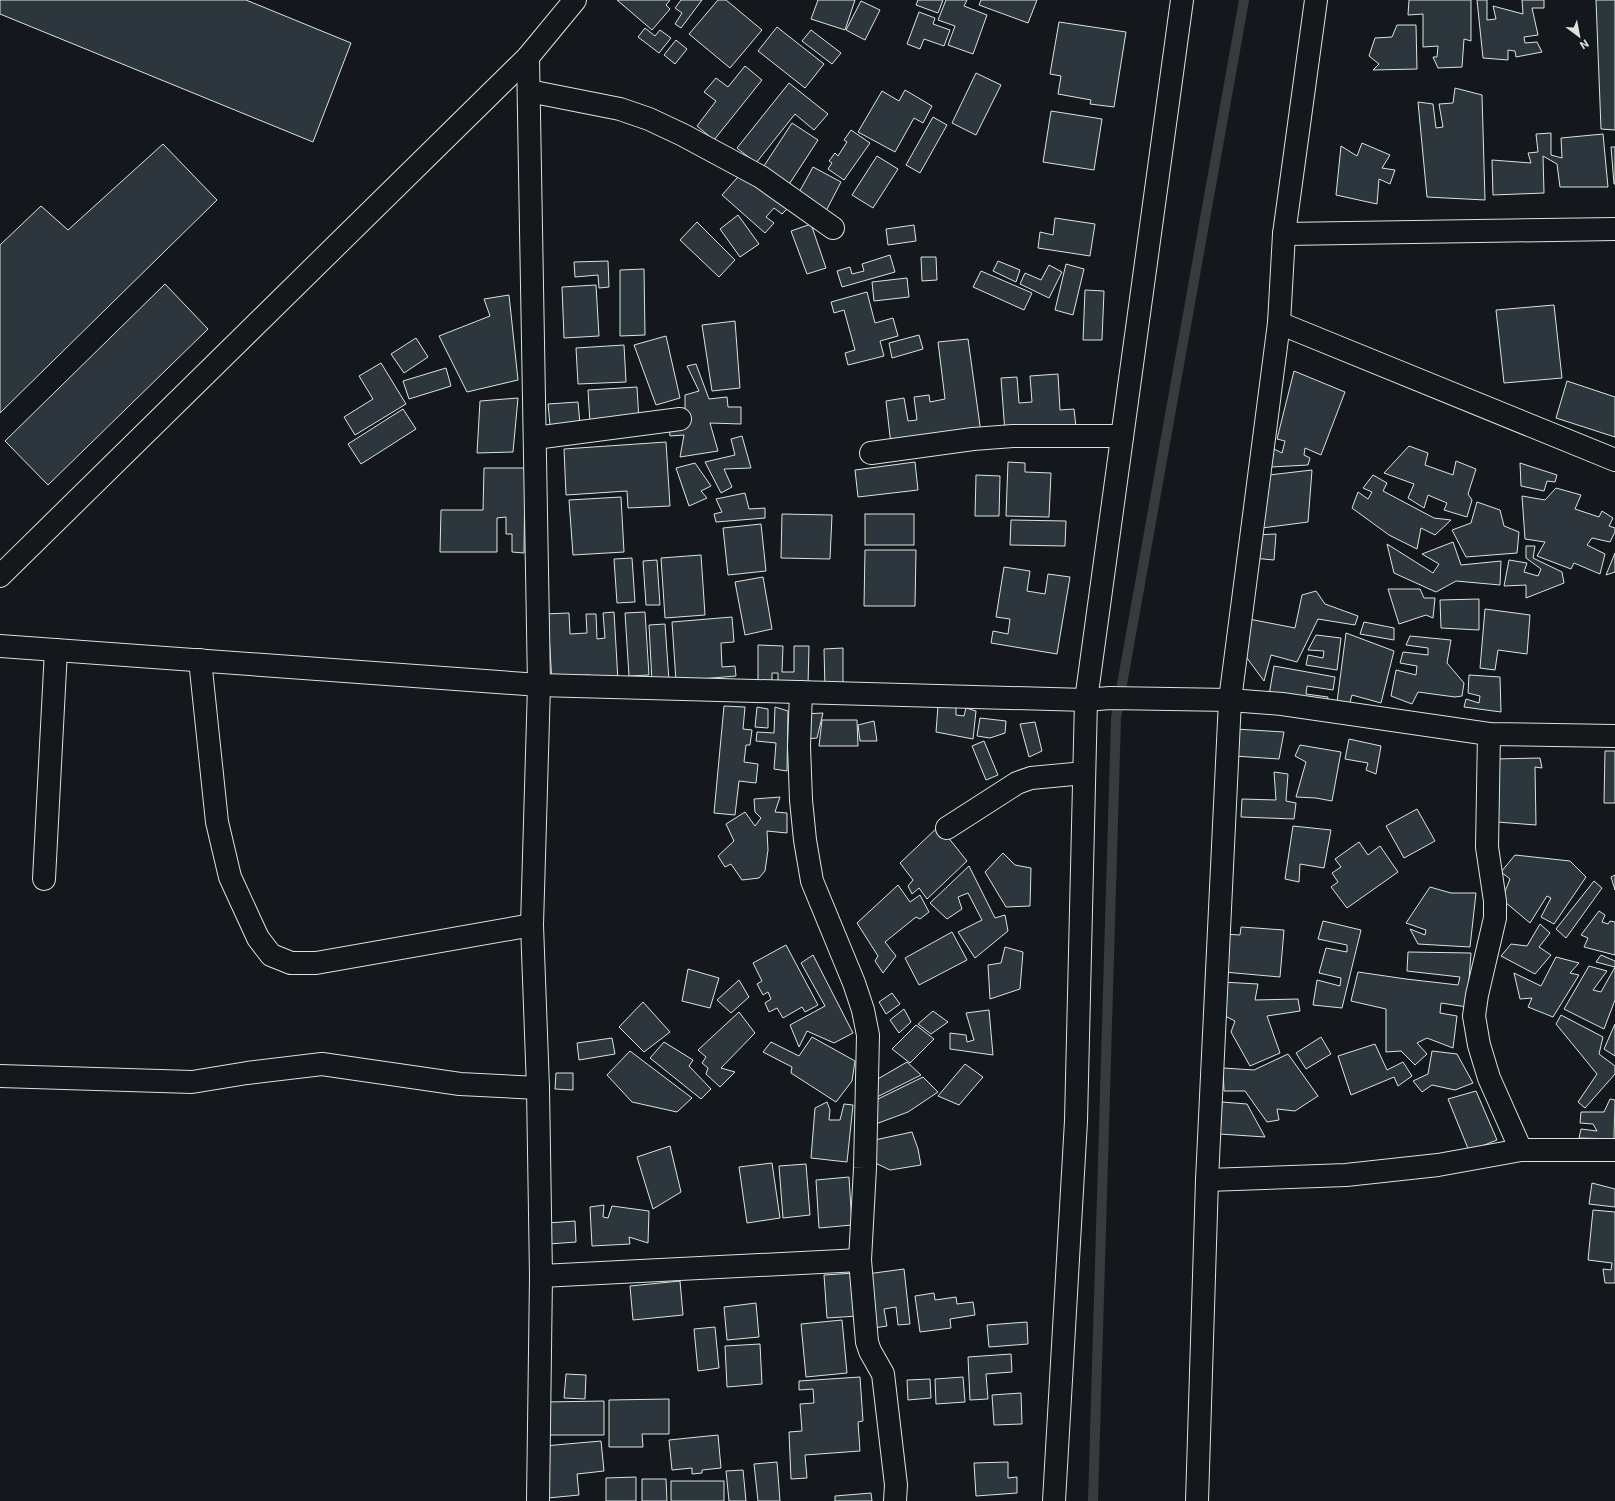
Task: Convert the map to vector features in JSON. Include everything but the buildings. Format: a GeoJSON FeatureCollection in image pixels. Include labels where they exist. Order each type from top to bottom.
{"type":"FeatureCollection","features":[{"type":"Feature","properties":{"kind":"street"},"geometry":{"type":"LineString","coordinates":[[0,576],[528,57],[575,0]]}},
{"type":"Feature","properties":{"kind":"street"},"geometry":{"type":"LineString","coordinates":[[1197,1501],[1208,1180],[1230,700],[1279,323],[1284,234],[1316,0]]}},
{"type":"Feature","properties":{"kind":"street"},"geometry":{"type":"LineString","coordinates":[[1054,1501],[1076,1121],[1086,700],[1182,1]]}},
{"type":"Feature","properties":{"kind":"street"},"geometry":{"type":"LineString","coordinates":[[528,57],[539,685],[532,925],[538,1088],[541,1276],[538,1501]]}},
{"type":"Feature","properties":{"kind":"street"},"geometry":{"type":"LineString","coordinates":[[529,91],[620,109],[649,119],[683,135],[761,177],[833,228]]}},
{"type":"Feature","properties":{"kind":"street"},"geometry":{"type":"LineString","coordinates":[[1284,234],[1615,229]]}},
{"type":"Feature","properties":{"kind":"street"},"geometry":{"type":"LineString","coordinates":[[1279,323],[1615,460]]}},
{"type":"Feature","properties":{"kind":"street"},"geometry":{"type":"LineString","coordinates":[[535,438],[680,419]]}},
{"type":"Feature","properties":{"kind":"street"},"geometry":{"type":"LineString","coordinates":[[871,453],[973,439],[1013,436],[1122,436]]}},
{"type":"Feature","properties":{"kind":"street"},"geometry":{"type":"LineString","coordinates":[[0,646],[539,685],[1086,700],[1110,698],[1230,700],[1282,704],[1489,734],[1615,736]]}},
{"type":"Feature","properties":{"kind":"street"},"geometry":{"type":"LineString","coordinates":[[44,880],[56,650]]}},
{"type":"Feature","properties":{"kind":"street"},"geometry":{"type":"LineString","coordinates":[[200,660],[217,822],[230,877],[258,938],[271,955],[291,963],[316,963],[532,925]]}},
{"type":"Feature","properties":{"kind":"street"},"geometry":{"type":"LineString","coordinates":[[801,692],[799,746],[800,800],[804,840],[812,881],[854,984],[863,1010],[868,1035],[865,1168],[860,1260],[867,1342],[870,1351],[883,1374],[896,1485],[895,1501]]}},
{"type":"Feature","properties":{"kind":"street"},"geometry":{"type":"LineString","coordinates":[[1489,734],[1487,847],[1495,901],[1495,918],[1484,961],[1474,1016],[1479,1046],[1489,1078],[1521,1150]]}},
{"type":"Feature","properties":{"kind":"street"},"geometry":{"type":"LineString","coordinates":[[947,828],[1017,783],[1031,778],[1084,773]]}},
{"type":"Feature","properties":{"kind":"street"},"geometry":{"type":"LineString","coordinates":[[0,1076],[192,1082],[247,1073],[322,1064],[460,1084],[538,1088]]}},
{"type":"Feature","properties":{"kind":"street"},"geometry":{"type":"LineString","coordinates":[[1208,1180],[1346,1175],[1438,1165],[1521,1150],[1615,1150]]}},
{"type":"Feature","properties":{"kind":"street"},"geometry":{"type":"LineString","coordinates":[[541,1276],[860,1260]]}},
{"type":"Feature","properties":{"kind":"waterway"},"geometry":{"type":"LineString","coordinates":[[1093,1501],[1116,718],[1244,0]]}}]}
